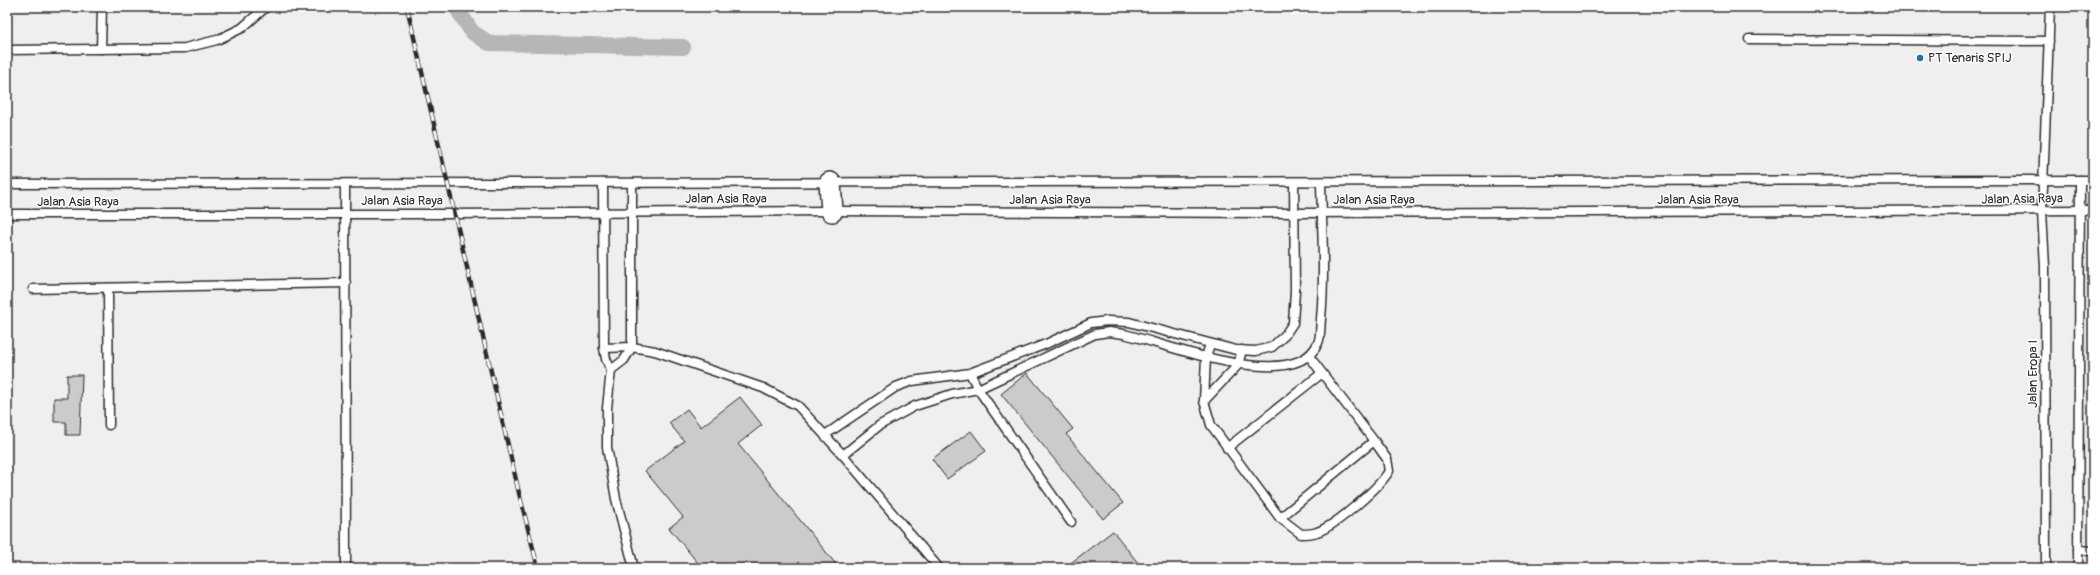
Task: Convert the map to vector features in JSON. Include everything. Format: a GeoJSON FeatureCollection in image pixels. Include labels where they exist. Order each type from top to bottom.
{"type":"FeatureCollection","features":[{"type":"Feature","properties":{"kind":"street"},"geometry":{"type":"LineString","coordinates":[[830,183],[832,210]]}},
{"type":"Feature","properties":{"kind":"lane"},"geometry":{"type":"LineString","coordinates":[[101,49],[102,7]]}},
{"type":"Feature","properties":{"kind":"lane"},"geometry":{"type":"LineString","coordinates":[[7,50],[185,48],[217,40],[242,28],[266,7]]}},
{"type":"Feature","properties":{"kind":"lane","name":"Jalan Eropa I"},"geometry":{"type":"LineString","coordinates":[[2046,568],[2045,267],[2042,211],[2050,7]]}},
{"type":"Feature","properties":{"kind":"lane"},"geometry":{"type":"LineString","coordinates":[[1749,39],[2049,41]]}},
{"type":"Feature","properties":{"kind":"lane"},"geometry":{"type":"LineString","coordinates":[[2078,568],[2080,180]]}},
{"type":"Feature","properties":{"kind":"lane","name":"Jalan Asia Raya"},"geometry":{"type":"LineString","coordinates":[[7,184],[2093,180]]}},
{"type":"Feature","properties":{"kind":"lane"},"geometry":{"type":"LineString","coordinates":[[825,435],[896,387],[912,381],[970,373],[1046,344],[1091,323],[1108,321],[1129,322],[1210,344],[1242,350],[1256,351],[1272,348],[1285,335],[1293,323],[1295,291],[1294,182]]}},
{"type":"Feature","properties":{"kind":"lane"},"geometry":{"type":"LineString","coordinates":[[843,455],[880,426],[914,406],[952,394],[978,389],[1054,356],[1096,334],[1108,332],[1124,334],[1238,365],[1266,367],[1299,361],[1309,356],[1319,343],[1324,291],[1321,182]]}},
{"type":"Feature","properties":{"kind":"lane"},"geometry":{"type":"LineString","coordinates":[[603,183],[604,348],[606,359],[612,370],[607,408],[607,447],[616,499],[634,568]]}},
{"type":"Feature","properties":{"kind":"lane"},"geometry":{"type":"LineString","coordinates":[[612,370],[624,360],[632,348],[632,183]]}},
{"type":"Feature","properties":{"kind":"lane"},"geometry":{"type":"LineString","coordinates":[[345,184],[346,568]]}},
{"type":"Feature","properties":{"kind":"lane","name":"Jalan Asia Raya"},"geometry":{"type":"LineString","coordinates":[[7,214],[832,210],[1322,213],[2093,210]]}},
{"type":"Feature","properties":{"kind":"lane"},"geometry":{"type":"LineString","coordinates":[[33,289],[315,282],[346,283]]}},
{"type":"Feature","properties":{"kind":"lane"},"geometry":{"type":"LineString","coordinates":[[108,288],[109,426]]}},
{"type":"Feature","properties":{"kind":"lane"},"geometry":{"type":"LineString","coordinates":[[1210,344],[1206,357],[1204,401],[1211,425],[1280,518],[1302,534],[1317,533],[1332,524],[1382,483],[1389,471],[1386,459],[1374,441],[1321,374],[1309,356]]}},
{"type":"Feature","properties":{"kind":"lane"},"geometry":{"type":"LineString","coordinates":[[604,348],[632,348],[655,351],[763,388],[798,406],[843,455],[939,568]]}},
{"type":"Feature","properties":{"kind":"lane"},"geometry":{"type":"LineString","coordinates":[[1204,401],[1238,365],[1242,350]]}},
{"type":"Feature","properties":{"kind":"lane"},"geometry":{"type":"LineString","coordinates":[[970,373],[978,389],[1072,522]]}},
{"type":"Feature","properties":{"kind":"lane"},"geometry":{"type":"LineString","coordinates":[[1227,448],[1321,374]]}},
{"type":"Feature","properties":{"kind":"lane"},"geometry":{"type":"LineString","coordinates":[[1280,518],[1374,441]]}},
{"type":"Feature","properties":{"kind":"lane"},"geometry":{"type":"LineString","coordinates":[[2078,550],[2093,551]]}},
{"type":"Feature","properties":{"kind":"shaded area"},"geometry":{"type":"Polygon","coordinates":[[[7,7],[1290,7],[1291,15],[1445,9],[1447,7],[2093,7],[2093,568],[7,568],[7,7]]]}},
{"type":"Feature","properties":{"kind":"building"},"geometry":{"type":"Polygon","coordinates":[[[1027,373],[1073,429],[1066,434],[1123,503],[1103,519],[1001,394],[1027,373]]]}},
{"type":"Feature","properties":{"kind":"building"},"geometry":{"type":"Polygon","coordinates":[[[67,375],[82,375],[80,435],[66,435],[66,422],[54,422],[54,398],[67,398],[67,375]]]}},
{"type":"Feature","properties":{"kind":"building"},"geometry":{"type":"Polygon","coordinates":[[[740,397],[762,425],[738,444],[839,568],[702,568],[669,528],[683,517],[645,471],[684,441],[669,423],[687,409],[701,427],[740,397]]]}},
{"type":"Feature","properties":{"kind":"building"},"geometry":{"type":"Polygon","coordinates":[[[971,431],[986,451],[947,479],[932,459],[971,431]]]}},
{"type":"Feature","properties":{"kind":"building"},"geometry":{"type":"Polygon","coordinates":[[[1113,531],[1142,568],[1064,568],[1113,531]]]}},
{"type":"Feature","properties":{"kind":"waterway"},"geometry":{"type":"LineString","coordinates":[[456,7],[472,32],[489,43],[683,47]]}},
{"type":"Feature","properties":{"kind":"railway"},"geometry":{"type":"LineString","coordinates":[[407,7],[519,493],[538,568]]}},
{"type":"Feature","properties":{"kind":"place","name":"PT Tenaris SPIJ"},"geometry":{"type":"Point","coordinates":[1920,58]}}]}
